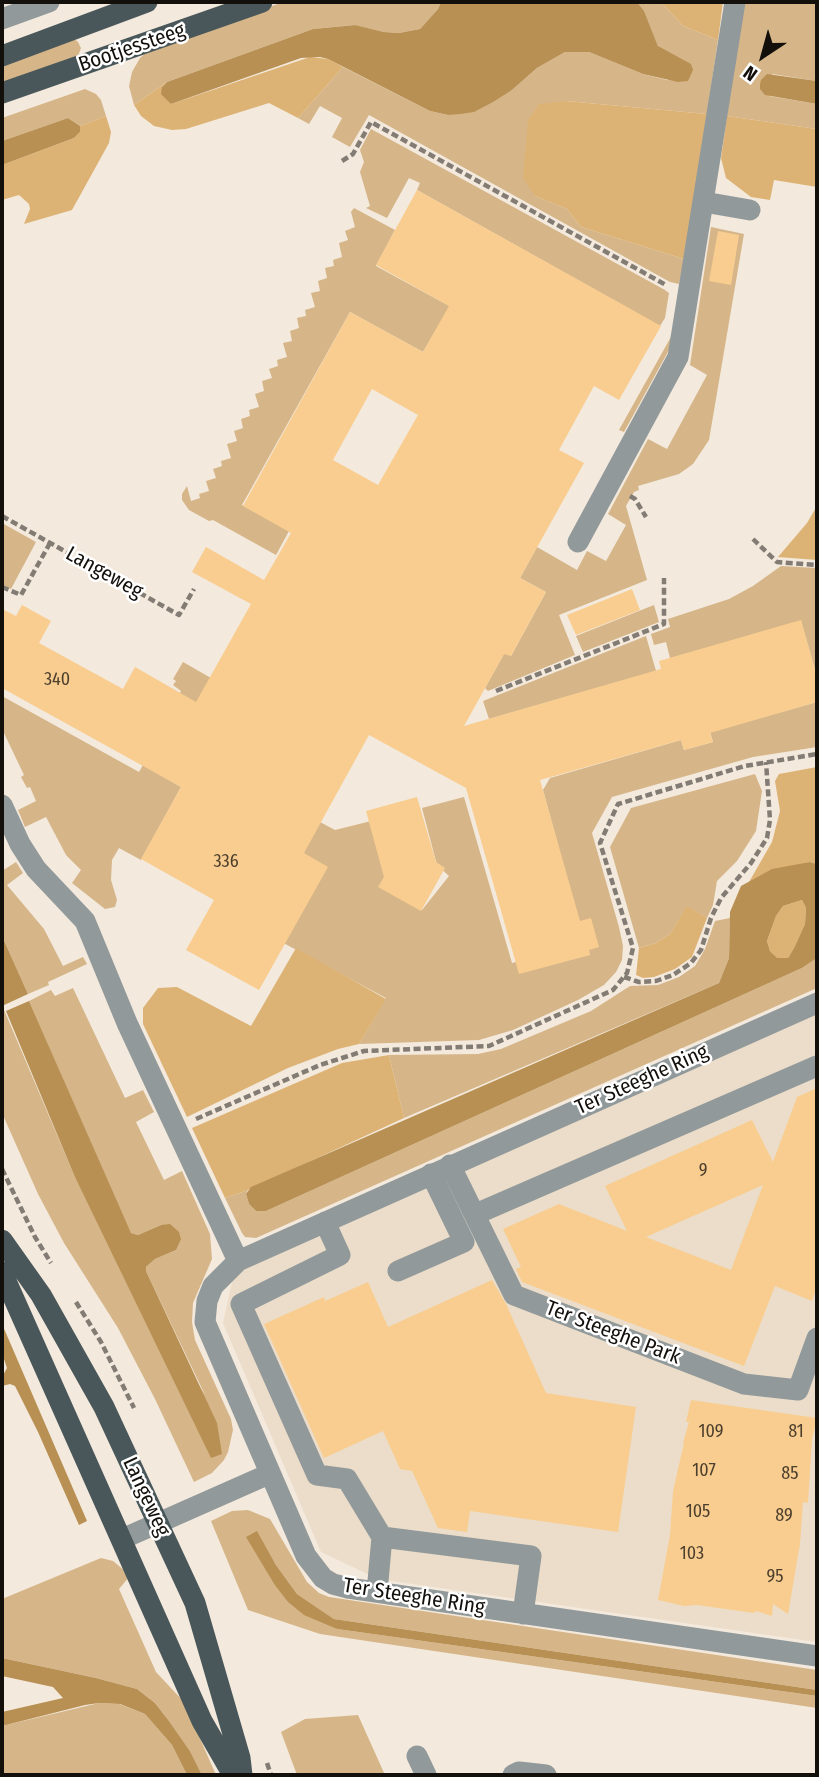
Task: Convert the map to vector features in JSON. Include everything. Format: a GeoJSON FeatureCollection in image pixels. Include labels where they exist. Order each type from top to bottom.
{"type":"FeatureCollection","features":[{"type":"Feature","properties":{"kind":"main road","name":"Bootjessteeg"},"geometry":{"type":"LineString","coordinates":[[2,55],[146,2]]}},
{"type":"Feature","properties":{"kind":"main road","name":"Bootjessteeg"},"geometry":{"type":"LineString","coordinates":[[2,93],[262,2]]}},
{"type":"Feature","properties":{"kind":"main road","name":"Langeweg"},"geometry":{"type":"LineString","coordinates":[[2,1240],[41,1295],[74,1352],[104,1407],[158,1524],[202,1624],[240,1758],[242,1775]]}},
{"type":"Feature","properties":{"kind":"main road","name":"Langeweg"},"geometry":{"type":"LineString","coordinates":[[2,1272],[202,1721],[233,1775]]}},
{"type":"Feature","properties":{"kind":"street"},"geometry":{"type":"LineString","coordinates":[[2,19],[49,2]]}},
{"type":"Feature","properties":{"kind":"street"},"geometry":{"type":"LineString","coordinates":[[578,542],[678,357],[735,2]]}},
{"type":"Feature","properties":{"kind":"street"},"geometry":{"type":"LineString","coordinates":[[704,202],[750,210]]}},
{"type":"Feature","properties":{"kind":"street"},"geometry":{"type":"LineString","coordinates":[[2,805],[20,844],[36,869],[85,921],[127,1023],[238,1261]]}},
{"type":"Feature","properties":{"kind":"street","name":"Ter Steeghe Ring"},"geometry":{"type":"LineString","coordinates":[[817,1003],[238,1261],[213,1286],[207,1301],[205,1322],[306,1556],[324,1578],[348,1588],[817,1652]]}},
{"type":"Feature","properties":{"kind":"street"},"geometry":{"type":"LineString","coordinates":[[476,1214],[817,1066]]}},
{"type":"Feature","properties":{"kind":"street"},"geometry":{"type":"LineString","coordinates":[[398,1271],[464,1242],[441,1170]]}},
{"type":"Feature","properties":{"kind":"street","name":"Ter Steeghe Park"},"geometry":{"type":"LineString","coordinates":[[441,1170],[476,1214],[514,1295],[744,1384],[798,1390],[817,1338]]}},
{"type":"Feature","properties":{"kind":"street"},"geometry":{"type":"LineString","coordinates":[[326,1222],[340,1255],[241,1304],[317,1475],[347,1479],[382,1537],[377,1592]]}},
{"type":"Feature","properties":{"kind":"street"},"geometry":{"type":"LineString","coordinates":[[122,1539],[269,1474]]}},
{"type":"Feature","properties":{"kind":"street"},"geometry":{"type":"LineString","coordinates":[[382,1537],[531,1556],[523,1614]]}},
{"type":"Feature","properties":{"kind":"street"},"geometry":{"type":"LineString","coordinates":[[513,1775],[519,1772],[547,1775]]}},
{"type":"Feature","properties":{"kind":"path"},"geometry":{"type":"LineString","coordinates":[[342,161],[353,154],[371,122],[657,281],[673,289],[689,291]]}},
{"type":"Feature","properties":{"kind":"path","name":"Langeweg"},"geometry":{"type":"LineString","coordinates":[[2,516],[179,615],[194,589]]}},
{"type":"Feature","properties":{"kind":"path"},"geometry":{"type":"LineString","coordinates":[[753,539],[777,562],[817,565]]}},
{"type":"Feature","properties":{"kind":"path"},"geometry":{"type":"LineString","coordinates":[[2,587],[21,595],[50,543]]}},
{"type":"Feature","properties":{"kind":"path"},"geometry":{"type":"LineString","coordinates":[[495,691],[664,624],[664,579]]}},
{"type":"Feature","properties":{"kind":"path"},"geometry":{"type":"LineString","coordinates":[[176,1128],[320,1065],[364,1051],[489,1046],[613,990],[628,973],[633,948],[600,843],[618,804],[766,762],[817,754]]}},
{"type":"Feature","properties":{"kind":"path"},"geometry":{"type":"LineString","coordinates":[[624,977],[639,982],[656,981],[673,975],[691,963],[701,950],[711,918],[721,898],[751,863],[767,838],[770,820],[766,762]]}},
{"type":"Feature","properties":{"kind":"shaded area"},"geometry":{"type":"Polygon","coordinates":[[[283,2],[441,2],[420,29],[399,33],[354,25],[313,29],[167,82],[134,105],[129,86],[132,72],[140,58],[148,51],[283,2]]]}},
{"type":"Feature","properties":{"kind":"shaded area"},"geometry":{"type":"Polygon","coordinates":[[[441,2],[637,2],[644,11],[658,46],[691,64],[693,70],[688,81],[678,82],[643,74],[589,52],[565,52],[537,68],[512,90],[493,102],[474,112],[448,115],[430,111],[320,57],[301,58],[171,104],[161,94],[162,87],[167,82],[313,29],[355,25],[399,33],[420,29],[441,2]]]}},
{"type":"Feature","properties":{"kind":"shaded area"},"geometry":{"type":"Polygon","coordinates":[[[637,2],[661,2],[683,26],[718,40],[707,114],[566,101],[535,196],[567,209],[581,227],[684,259],[679,284],[670,282],[369,115],[350,147],[332,137],[342,118],[320,106],[309,124],[298,118],[343,67],[430,111],[448,115],[512,90],[537,68],[565,52],[589,52],[643,74],[667,80],[688,81],[666,52],[658,46],[637,2]]]}},
{"type":"Feature","properties":{"kind":"shaded area"},"geometry":{"type":"Polygon","coordinates":[[[661,2],[723,2],[718,40],[683,26],[661,2]]]}},
{"type":"Feature","properties":{"kind":"shaded area"},"geometry":{"type":"Polygon","coordinates":[[[744,2],[817,2],[817,81],[772,74],[769,96],[817,104],[817,129],[727,116],[744,2]]]}},
{"type":"Feature","properties":{"kind":"shaded area"},"geometry":{"type":"Polygon","coordinates":[[[73,38],[81,48],[78,56],[2,85],[2,65],[73,38]]]}},
{"type":"Feature","properties":{"kind":"shaded area"},"geometry":{"type":"Polygon","coordinates":[[[310,57],[328,59],[343,67],[298,118],[269,103],[186,129],[172,130],[154,126],[141,116],[134,105],[167,82],[162,87],[171,104],[310,57]]]}},
{"type":"Feature","properties":{"kind":"shaded area"},"geometry":{"type":"Polygon","coordinates":[[[767,74],[817,81],[817,104],[765,95],[760,84],[767,74]]]}},
{"type":"Feature","properties":{"kind":"shaded area"},"geometry":{"type":"Polygon","coordinates":[[[85,89],[96,94],[101,100],[106,116],[80,126],[68,118],[2,141],[2,118],[85,89]]]}},
{"type":"Feature","properties":{"kind":"shaded area"},"geometry":{"type":"Polygon","coordinates":[[[566,101],[707,114],[684,259],[581,227],[567,209],[535,196],[523,178],[528,120],[539,104],[566,101]]]}},
{"type":"Feature","properties":{"kind":"shaded area"},"geometry":{"type":"Polygon","coordinates":[[[106,116],[111,132],[109,143],[72,210],[24,224],[30,209],[29,204],[19,195],[2,200],[2,165],[74,138],[80,132],[80,126],[106,116]]]}},
{"type":"Feature","properties":{"kind":"shaded area"},"geometry":{"type":"Polygon","coordinates":[[[727,116],[817,129],[817,187],[774,180],[770,200],[751,197],[726,178],[721,158],[727,116]]]}},
{"type":"Feature","properties":{"kind":"shaded area"},"geometry":{"type":"Polygon","coordinates":[[[68,118],[80,126],[80,132],[74,138],[2,165],[2,141],[68,118]]]}},
{"type":"Feature","properties":{"kind":"shaded area"},"geometry":{"type":"Polygon","coordinates":[[[371,129],[665,290],[669,293],[665,318],[660,326],[417,190],[420,183],[409,178],[387,218],[366,208],[370,206],[360,172],[364,162],[360,150],[371,129]]]}},
{"type":"Feature","properties":{"kind":"shaded area"},"geometry":{"type":"Polygon","coordinates":[[[354,208],[395,230],[376,266],[497,332],[437,328],[423,352],[350,312],[242,505],[289,531],[276,555],[213,520],[209,521],[189,510],[182,500],[182,494],[187,486],[191,501],[200,498],[199,494],[209,491],[206,481],[216,478],[213,469],[222,466],[221,461],[231,458],[227,444],[237,441],[234,431],[243,428],[241,419],[250,416],[249,410],[259,407],[255,394],[264,391],[262,381],[272,378],[269,369],[278,366],[277,360],[287,357],[283,343],[292,341],[290,331],[299,328],[297,318],[306,316],[305,310],[315,307],[311,293],[320,291],[318,281],[327,278],[325,268],[334,266],[333,260],[342,257],[339,243],[348,240],[345,231],[355,227],[351,212],[354,208]]]}},
{"type":"Feature","properties":{"kind":"shaded area"},"geometry":{"type":"Polygon","coordinates":[[[711,227],[744,234],[709,440],[693,464],[679,474],[638,486],[639,490],[634,492],[626,506],[647,580],[559,615],[575,655],[488,691],[485,688],[505,652],[511,656],[546,592],[520,578],[537,547],[577,570],[587,551],[606,561],[626,525],[608,514],[648,439],[667,449],[707,375],[690,365],[711,227]]]}},
{"type":"Feature","properties":{"kind":"shaded area"},"geometry":{"type":"Polygon","coordinates":[[[672,335],[669,350],[624,432],[619,430],[672,335]]]}},
{"type":"Feature","properties":{"kind":"shaded area"},"geometry":{"type":"Polygon","coordinates":[[[817,506],[817,560],[778,557],[807,523],[817,506]]]}},
{"type":"Feature","properties":{"kind":"shaded area"},"geometry":{"type":"Polygon","coordinates":[[[2,523],[36,542],[11,589],[2,585],[2,523]]]}},
{"type":"Feature","properties":{"kind":"shaded area"},"geometry":{"type":"Polygon","coordinates":[[[781,566],[817,568],[817,677],[801,621],[672,666],[666,642],[654,645],[651,634],[670,627],[668,619],[729,599],[781,566]]]}},
{"type":"Feature","properties":{"kind":"shaded area"},"geometry":{"type":"Polygon","coordinates":[[[654,605],[659,622],[583,652],[576,636],[654,605]]]}},
{"type":"Feature","properties":{"kind":"shaded area"},"geometry":{"type":"Polygon","coordinates":[[[646,636],[656,671],[489,719],[483,701],[646,636]]]}},
{"type":"Feature","properties":{"kind":"shaded area"},"geometry":{"type":"Polygon","coordinates":[[[183,662],[211,678],[157,773],[181,787],[141,860],[119,848],[112,860],[111,880],[117,900],[115,907],[105,909],[72,883],[81,870],[66,855],[46,817],[25,827],[18,810],[36,801],[30,787],[27,788],[21,777],[24,775],[2,729],[2,696],[139,772],[181,691],[173,685],[176,681],[173,679],[183,662]]]}},
{"type":"Feature","properties":{"kind":"shaded area"},"geometry":{"type":"Polygon","coordinates":[[[817,702],[817,747],[753,757],[612,797],[592,833],[619,927],[623,946],[622,960],[616,972],[604,985],[513,1030],[479,1040],[359,1044],[386,998],[274,938],[298,853],[320,822],[335,830],[371,821],[387,882],[422,910],[449,876],[437,865],[422,808],[464,797],[512,963],[585,945],[543,790],[550,778],[681,740],[684,750],[713,742],[710,732],[817,702]]]}},
{"type":"Feature","properties":{"kind":"shaded area"},"geometry":{"type":"Polygon","coordinates":[[[817,767],[817,864],[810,862],[749,882],[772,842],[780,811],[775,781],[779,774],[817,767]]]}},
{"type":"Feature","properties":{"kind":"shaded area"},"geometry":{"type":"Polygon","coordinates":[[[755,774],[762,791],[756,831],[737,861],[717,881],[713,905],[707,918],[687,907],[670,934],[656,943],[639,948],[610,847],[631,808],[755,774]]]}},
{"type":"Feature","properties":{"kind":"shaded area"},"geometry":{"type":"Polygon","coordinates":[[[16,862],[23,873],[7,885],[44,929],[63,966],[83,957],[87,964],[28,994],[2,936],[2,871],[16,862]]]}},
{"type":"Feature","properties":{"kind":"shaded area"},"geometry":{"type":"Polygon","coordinates":[[[810,862],[817,864],[817,958],[802,968],[266,1211],[256,1211],[249,1204],[246,1194],[251,1187],[719,983],[729,958],[730,912],[741,886],[772,869],[810,862]],[[802,900],[783,906],[776,916],[767,941],[770,951],[777,958],[788,958],[794,948],[805,924],[806,908],[802,900]]]}},
{"type":"Feature","properties":{"kind":"shaded area"},"geometry":{"type":"Polygon","coordinates":[[[802,900],[806,908],[805,924],[788,958],[777,959],[770,951],[767,941],[776,916],[783,906],[802,900]]]}},
{"type":"Feature","properties":{"kind":"shaded area"},"geometry":{"type":"Polygon","coordinates":[[[687,906],[707,918],[692,957],[675,969],[654,977],[643,978],[636,975],[639,948],[656,943],[670,934],[687,906]]]}},
{"type":"Feature","properties":{"kind":"shaded area"},"geometry":{"type":"Polygon","coordinates":[[[730,918],[729,958],[719,983],[404,1118],[389,1055],[478,1054],[501,1049],[591,1011],[630,986],[658,985],[679,977],[695,966],[705,949],[715,921],[730,918]]]}},
{"type":"Feature","properties":{"kind":"shaded area"},"geometry":{"type":"Polygon","coordinates":[[[2,936],[28,994],[2,1006],[2,936]]]}},
{"type":"Feature","properties":{"kind":"shaded area"},"geometry":{"type":"Polygon","coordinates":[[[296,948],[386,999],[359,1044],[288,1068],[187,1117],[143,1024],[143,1008],[158,988],[177,987],[251,1026],[296,948]]]}},
{"type":"Feature","properties":{"kind":"shaded area"},"geometry":{"type":"Polygon","coordinates":[[[817,958],[817,988],[256,1238],[245,1237],[225,1198],[248,1190],[246,1194],[249,1204],[256,1211],[266,1211],[802,968],[817,958]]]}},
{"type":"Feature","properties":{"kind":"shaded area"},"geometry":{"type":"Polygon","coordinates":[[[73,988],[125,1098],[143,1090],[154,1112],[136,1122],[164,1180],[182,1171],[210,1234],[212,1259],[193,1303],[192,1322],[195,1340],[231,1419],[233,1430],[224,1460],[212,1473],[194,1482],[118,1328],[64,1243],[38,1194],[2,1113],[2,1005],[74,1175],[205,1395],[146,1271],[146,1267],[155,1259],[176,1250],[161,1225],[138,1235],[131,1233],[29,1001],[51,990],[55,996],[73,988]]]}},
{"type":"Feature","properties":{"kind":"shaded area"},"geometry":{"type":"Polygon","coordinates":[[[29,1001],[131,1233],[138,1235],[170,1224],[179,1232],[181,1239],[176,1250],[155,1259],[146,1267],[146,1271],[217,1423],[222,1454],[211,1458],[74,1175],[6,1011],[29,1001]]]}},
{"type":"Feature","properties":{"kind":"shaded area"},"geometry":{"type":"Polygon","coordinates":[[[817,1010],[817,1642],[378,1579],[321,1552],[223,1323],[234,1273],[817,1010]]]}},
{"type":"Feature","properties":{"kind":"shaded area"},"geometry":{"type":"Polygon","coordinates":[[[389,1055],[404,1118],[225,1198],[192,1128],[342,1063],[389,1055]]]}},
{"type":"Feature","properties":{"kind":"shaded area"},"geometry":{"type":"Polygon","coordinates":[[[2,1324],[87,1521],[79,1525],[15,1386],[2,1386],[2,1377],[7,1368],[2,1353],[2,1324]]]}},
{"type":"Feature","properties":{"kind":"shaded area"},"geometry":{"type":"Polygon","coordinates":[[[248,1510],[270,1519],[307,1582],[319,1593],[329,1597],[817,1670],[817,1690],[334,1619],[297,1594],[257,1532],[247,1537],[274,1584],[337,1629],[817,1696],[817,1708],[320,1634],[248,1610],[211,1521],[232,1511],[248,1510]]]}},
{"type":"Feature","properties":{"kind":"shaded area"},"geometry":{"type":"Polygon","coordinates":[[[257,1531],[276,1565],[297,1594],[334,1619],[817,1690],[817,1696],[337,1629],[304,1615],[288,1602],[246,1537],[257,1531]]]}},
{"type":"Feature","properties":{"kind":"shaded area"},"geometry":{"type":"Polygon","coordinates":[[[101,1558],[113,1561],[129,1577],[119,1589],[156,1672],[184,1702],[216,1775],[202,1775],[190,1751],[169,1721],[155,1703],[137,1689],[2,1658],[2,1599],[101,1558]]]}},
{"type":"Feature","properties":{"kind":"shaded area"},"geometry":{"type":"Polygon","coordinates":[[[2,1658],[137,1689],[155,1703],[169,1721],[190,1751],[202,1775],[187,1775],[172,1745],[145,1714],[120,1704],[85,1705],[2,1726],[2,1712],[63,1698],[53,1687],[2,1676],[2,1658]]]}},
{"type":"Feature","properties":{"kind":"shaded area"},"geometry":{"type":"Polygon","coordinates":[[[99,1703],[119,1704],[145,1714],[172,1745],[187,1775],[2,1775],[2,1726],[99,1703]]]}},
{"type":"Feature","properties":{"kind":"shaded area"},"geometry":{"type":"Polygon","coordinates":[[[358,1715],[385,1775],[297,1775],[281,1732],[305,1719],[358,1715]]]}},
{"type":"Feature","properties":{"kind":"building"},"geometry":{"type":"Polygon","coordinates":[[[417,190],[661,326],[619,400],[594,386],[559,450],[584,463],[520,578],[546,592],[511,656],[504,654],[464,726],[661,669],[659,661],[801,620],[817,677],[817,702],[710,733],[713,742],[684,750],[681,740],[540,780],[580,921],[591,918],[599,947],[589,950],[590,955],[519,974],[466,788],[369,735],[304,853],[328,867],[259,990],[186,950],[214,900],[141,859],[181,787],[2,688],[2,609],[16,616],[22,605],[51,621],[39,643],[123,689],[135,667],[196,702],[251,604],[192,572],[206,547],[264,580],[291,533],[243,506],[350,312],[423,352],[449,306],[376,265],[417,190]],[[372,389],[333,460],[378,485],[418,415],[372,389]]]}},
{"type":"Feature","properties":{"kind":"building"},"geometry":{"type":"Polygon","coordinates":[[[718,231],[739,235],[731,285],[709,281],[718,231]]]}},
{"type":"Feature","properties":{"kind":"building"},"geometry":{"type":"Polygon","coordinates":[[[632,589],[640,610],[576,635],[567,615],[632,589]]]}},
{"type":"Feature","properties":{"kind":"building"},"geometry":{"type":"Polygon","coordinates":[[[417,797],[436,862],[445,868],[421,911],[378,887],[384,877],[366,811],[417,797]]]}},
{"type":"Feature","properties":{"kind":"building"},"geometry":{"type":"Polygon","coordinates":[[[817,1088],[817,1286],[812,1301],[775,1286],[744,1366],[522,1282],[516,1269],[521,1267],[503,1229],[559,1204],[627,1231],[605,1186],[752,1120],[773,1162],[797,1097],[817,1088]],[[763,1185],[646,1237],[731,1270],[763,1185]]]}},
{"type":"Feature","properties":{"kind":"building"},"geometry":{"type":"Polygon","coordinates":[[[492,1280],[506,1304],[546,1393],[636,1407],[618,1532],[470,1511],[467,1532],[438,1528],[412,1471],[400,1469],[383,1431],[324,1458],[264,1324],[324,1297],[325,1301],[368,1282],[388,1327],[492,1280]]]}},
{"type":"Feature","properties":{"kind":"building"},"geometry":{"type":"Polygon","coordinates":[[[691,1400],[817,1418],[812,1439],[808,1503],[803,1502],[800,1544],[788,1614],[773,1604],[772,1616],[756,1611],[754,1613],[697,1605],[684,1606],[658,1600],[670,1535],[673,1491],[689,1422],[686,1422],[691,1400]]]}}]}
